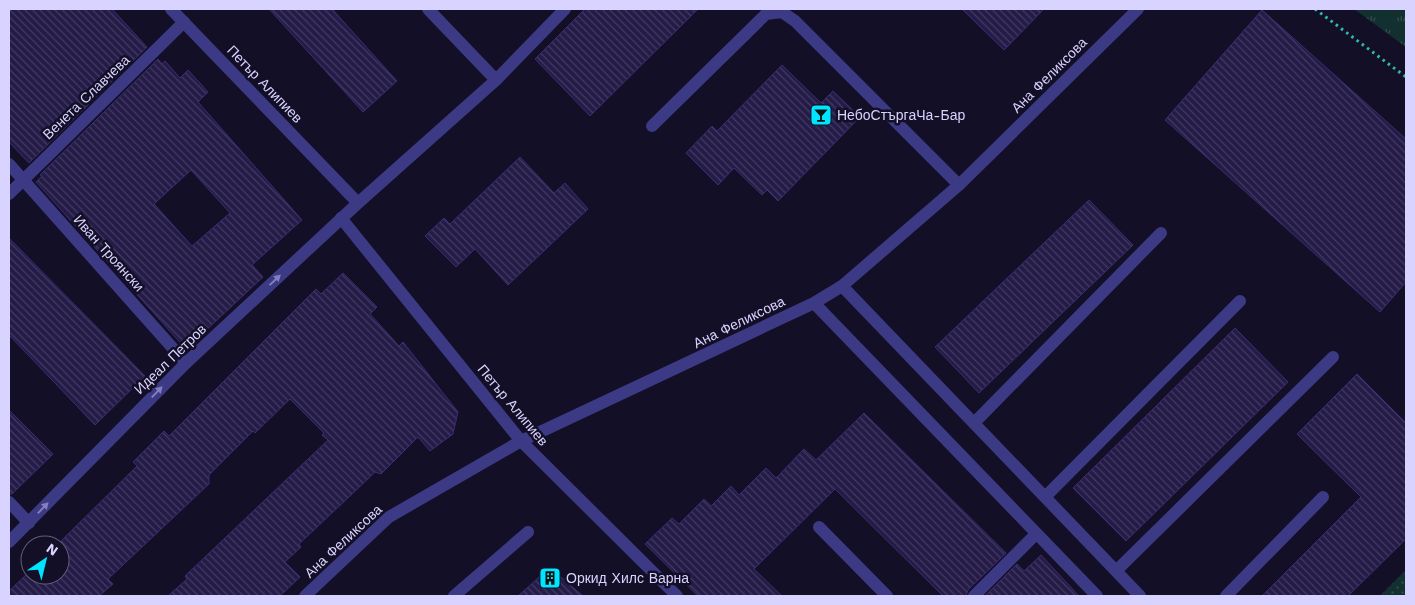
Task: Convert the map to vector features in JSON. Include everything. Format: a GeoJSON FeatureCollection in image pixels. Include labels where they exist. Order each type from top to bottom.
{"type":"FeatureCollection","features":[{"type":"Feature","properties":{"kind":"street","name":"Петър Алипиев"},"geometry":{"type":"LineString","coordinates":[[170,9],[358,203]]}},
{"type":"Feature","properties":{"kind":"street"},"geometry":{"type":"LineString","coordinates":[[428,9],[496,80]]}},
{"type":"Feature","properties":{"kind":"street","name":"Идеал Петров"},"geometry":{"type":"LineString","coordinates":[[9,542],[186,363],[341,218],[496,80],[565,9]]}},
{"type":"Feature","properties":{"kind":"street","name":"Ана Феликсова"},"geometry":{"type":"LineString","coordinates":[[305,596],[389,517],[521,441],[814,303],[842,286],[959,186],[1138,9]]}},
{"type":"Feature","properties":{"kind":"street"},"geometry":{"type":"LineString","coordinates":[[652,126],[766,14],[782,12],[795,21],[959,186]]}},
{"type":"Feature","properties":{"kind":"street","name":"Венета Славчева"},"geometry":{"type":"LineString","coordinates":[[9,194],[184,22]]}},
{"type":"Feature","properties":{"kind":"street","name":"Иван Троянски"},"geometry":{"type":"LineString","coordinates":[[9,164],[186,363]]}},
{"type":"Feature","properties":{"kind":"street","name":"Петър Алипиев"},"geometry":{"type":"LineString","coordinates":[[341,218],[521,441],[677,596]]}},
{"type":"Feature","properties":{"kind":"street"},"geometry":{"type":"LineString","coordinates":[[974,423],[1161,233]]}},
{"type":"Feature","properties":{"kind":"street"},"geometry":{"type":"LineString","coordinates":[[842,286],[1140,596]]}},
{"type":"Feature","properties":{"kind":"street"},"geometry":{"type":"LineString","coordinates":[[1045,497],[1240,301]]}},
{"type":"Feature","properties":{"kind":"street"},"geometry":{"type":"LineString","coordinates":[[814,303],[1097,596]]}},
{"type":"Feature","properties":{"kind":"street"},"geometry":{"type":"LineString","coordinates":[[1116,571],[1333,356]]}},
{"type":"Feature","properties":{"kind":"street"},"geometry":{"type":"LineString","coordinates":[[1226,596],[1323,497]]}},
{"type":"Feature","properties":{"kind":"street"},"geometry":{"type":"LineString","coordinates":[[9,502],[29,523]]}},
{"type":"Feature","properties":{"kind":"street"},"geometry":{"type":"LineString","coordinates":[[819,527],[887,596]]}},
{"type":"Feature","properties":{"kind":"street"},"geometry":{"type":"LineString","coordinates":[[454,596],[528,532]]}},
{"type":"Feature","properties":{"kind":"street"},"geometry":{"type":"LineString","coordinates":[[974,596],[1036,534]]}},
{"type":"Feature","properties":{"kind":"path"},"geometry":{"type":"LineString","coordinates":[[1315,9],[1406,77]]}},
{"type":"Feature","properties":{"kind":"green space"},"geometry":{"type":"Polygon","coordinates":[[[1354,9],[1406,9],[1406,47],[1354,9]]]}},
{"type":"Feature","properties":{"kind":"green space"},"geometry":{"type":"Polygon","coordinates":[[[1406,570],[1406,596],[1380,596],[1406,570]]]}},
{"type":"Feature","properties":{"kind":"building"},"geometry":{"type":"Polygon","coordinates":[[[9,9],[112,9],[147,47],[29,163],[9,142],[9,9]]]}},
{"type":"Feature","properties":{"kind":"building"},"geometry":{"type":"Polygon","coordinates":[[[269,9],[332,9],[397,81],[363,112],[269,9]]]}},
{"type":"Feature","properties":{"kind":"building"},"geometry":{"type":"Polygon","coordinates":[[[585,9],[698,9],[590,116],[535,59],[585,9]]]}},
{"type":"Feature","properties":{"kind":"building"},"geometry":{"type":"Polygon","coordinates":[[[962,9],[1044,9],[1004,50],[962,9]]]}},
{"type":"Feature","properties":{"kind":"building"},"geometry":{"type":"Polygon","coordinates":[[[1262,10],[1406,139],[1406,282],[1380,312],[1165,120],[1262,10]]]}},
{"type":"Feature","properties":{"kind":"building"},"geometry":{"type":"Polygon","coordinates":[[[158,59],[162,64],[165,61],[180,78],[188,70],[208,92],[198,102],[302,220],[252,265],[263,277],[186,349],[36,182],[42,176],[40,175],[158,59]],[[191,170],[154,204],[192,246],[230,213],[191,170]]]}},
{"type":"Feature","properties":{"kind":"building"},"geometry":{"type":"Polygon","coordinates":[[[782,65],[821,103],[833,91],[860,117],[778,201],[767,190],[762,195],[734,168],[718,185],[686,153],[712,126],[717,131],[782,65]]]}},
{"type":"Feature","properties":{"kind":"building"},"geometry":{"type":"Polygon","coordinates":[[[520,157],[554,193],[565,183],[588,209],[508,285],[475,249],[456,267],[425,236],[444,218],[450,224],[520,157]]]}},
{"type":"Feature","properties":{"kind":"building"},"geometry":{"type":"Polygon","coordinates":[[[1089,200],[1133,245],[979,393],[935,347],[1089,200]]]}},
{"type":"Feature","properties":{"kind":"building"},"geometry":{"type":"Polygon","coordinates":[[[9,238],[145,376],[95,425],[9,335],[9,238]]]}},
{"type":"Feature","properties":{"kind":"building"},"geometry":{"type":"Polygon","coordinates":[[[343,273],[377,307],[370,314],[399,346],[403,342],[458,412],[453,434],[430,451],[418,437],[381,474],[375,472],[299,544],[301,547],[285,562],[300,577],[280,596],[168,596],[187,579],[185,576],[328,440],[322,435],[324,433],[290,399],[255,433],[253,431],[209,475],[209,484],[108,579],[113,584],[99,596],[9,596],[9,591],[20,581],[20,585],[70,585],[70,535],[67,535],[137,466],[133,462],[164,431],[169,436],[316,289],[321,294],[343,273]]]}},
{"type":"Feature","properties":{"kind":"building"},"geometry":{"type":"Polygon","coordinates":[[[1235,328],[1288,382],[1126,541],[1073,488],[1235,328]]]}},
{"type":"Feature","properties":{"kind":"building"},"geometry":{"type":"Polygon","coordinates":[[[1357,374],[1406,423],[1406,539],[1348,596],[1262,596],[1361,497],[1297,434],[1357,374]]]}},
{"type":"Feature","properties":{"kind":"building"},"geometry":{"type":"Polygon","coordinates":[[[9,410],[53,454],[12,494],[9,494],[9,410]]]}},
{"type":"Feature","properties":{"kind":"building"},"geometry":{"type":"Polygon","coordinates":[[[864,413],[1006,553],[968,590],[966,596],[943,596],[835,489],[754,569],[782,596],[698,596],[645,544],[672,518],[679,524],[704,499],[711,506],[731,486],[739,495],[766,468],[776,478],[804,449],[816,460],[864,413]]]}},
{"type":"Feature","properties":{"kind":"building"},"geometry":{"type":"Polygon","coordinates":[[[1041,555],[1079,596],[985,596],[1017,564],[1024,571],[1041,555]]]}},
{"type":"Feature","properties":{"kind":"building","name":"Оркид Хилс Варна"},"geometry":{"type":"Polygon","coordinates":[[[546,571],[555,572],[583,596],[518,596],[546,571]]]}},
{"type":"Feature","properties":{"kind":"place","name":"НебоСтъргаЧа-Бар"},"geometry":{"type":"Point","coordinates":[821,115]}},
{"type":"Feature","properties":{"kind":"place","name":"Оркид Хилс Варна"},"geometry":{"type":"Point","coordinates":[550,578]}}]}
